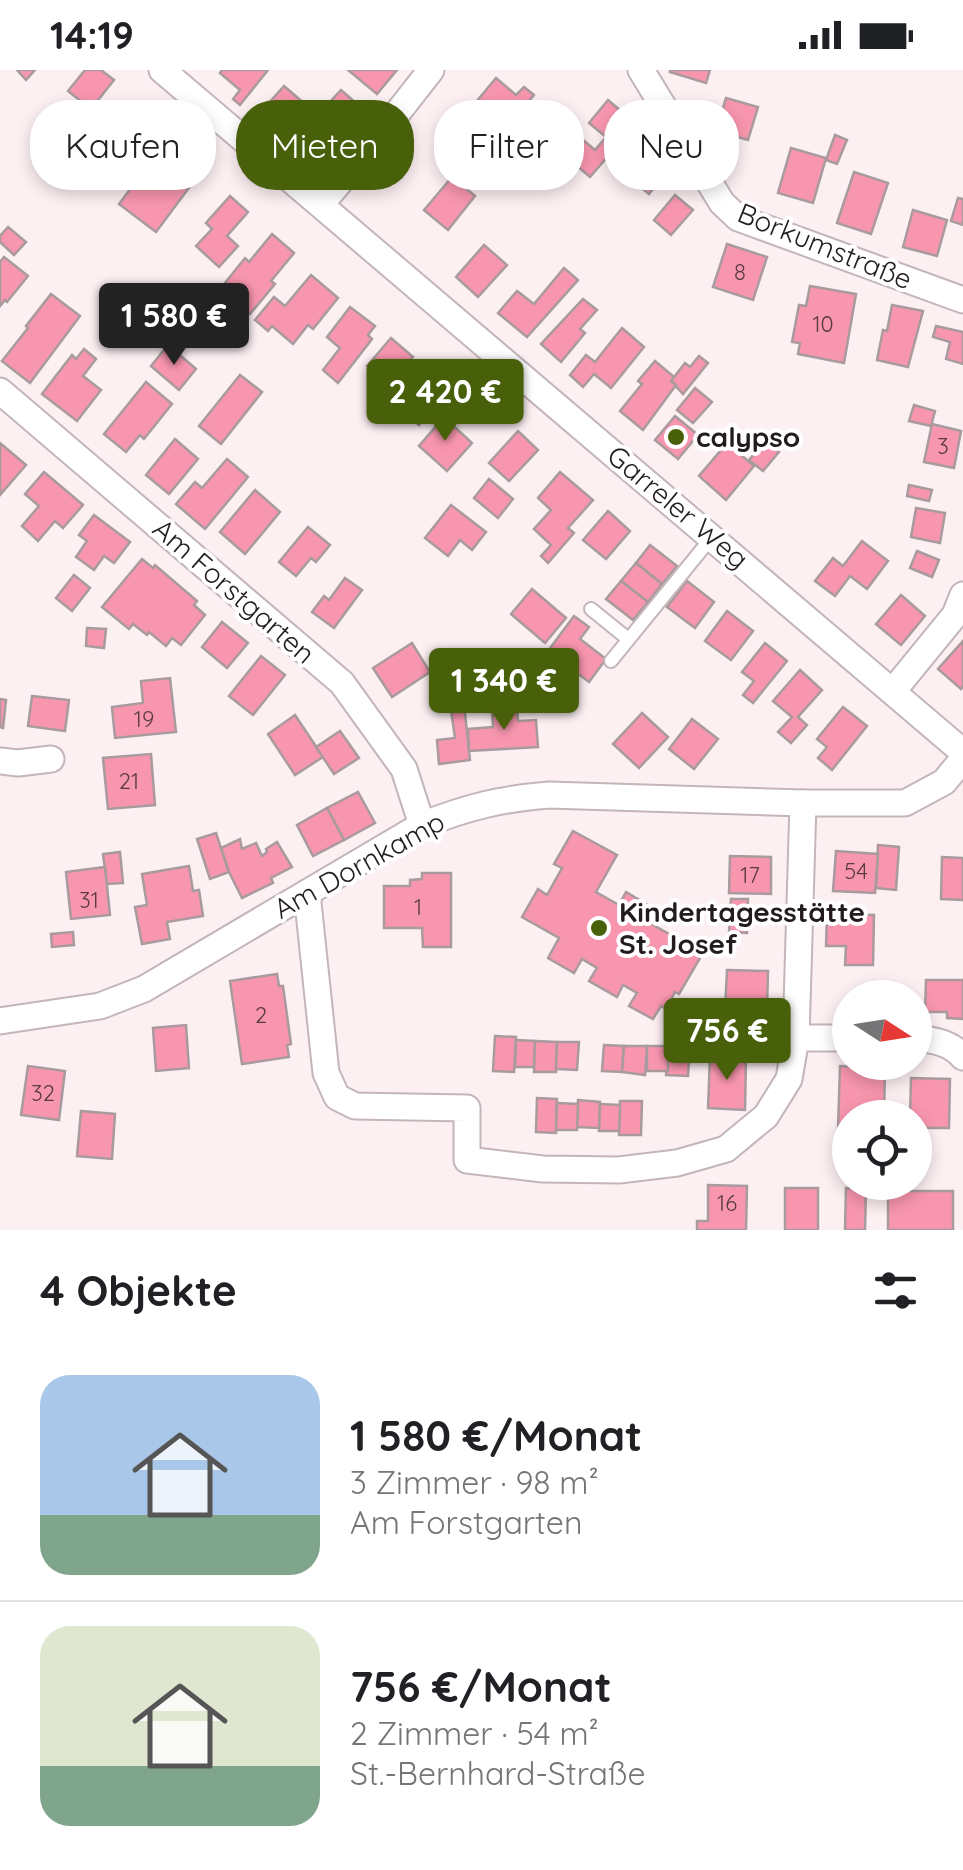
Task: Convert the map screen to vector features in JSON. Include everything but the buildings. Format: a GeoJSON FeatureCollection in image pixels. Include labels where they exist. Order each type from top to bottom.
{"type":"FeatureCollection","features":[{"type":"Feature","properties":{"kind":"street","name":"Garreler Weg"},"geometry":{"type":"LineString","coordinates":[[162,70],[893,691],[963,756]]}},
{"type":"Feature","properties":{"kind":"street"},"geometry":{"type":"LineString","coordinates":[[321,204],[430,70]]}},
{"type":"Feature","properties":{"kind":"street","name":"Borkumstraße"},"geometry":{"type":"LineString","coordinates":[[640,70],[722,203],[738,218],[963,300]]}},
{"type":"Feature","properties":{"kind":"street","name":"Am Forstgarten"},"geometry":{"type":"LineString","coordinates":[[0,391],[342,683],[404,769],[422,825]]}},
{"type":"Feature","properties":{"kind":"street"},"geometry":{"type":"LineString","coordinates":[[893,691],[955,616],[963,594]]}},
{"type":"Feature","properties":{"kind":"street","name":"Am Dornkamp"},"geometry":{"type":"LineString","coordinates":[[0,1022],[100,1006],[144,989],[422,825],[459,810],[508,798],[549,795],[905,803],[944,782],[963,756]]}},
{"type":"Feature","properties":{"kind":"street"},"geometry":{"type":"LineString","coordinates":[[0,761],[51,759]]}},
{"type":"Feature","properties":{"kind":"street"},"geometry":{"type":"LineString","coordinates":[[307,893],[326,1073],[337,1098],[356,1106],[467,1108],[467,1160],[543,1169],[619,1170],[677,1163],[726,1149],[766,1116],[789,1079],[796,1038],[803,803]]}},
{"type":"Feature","properties":{"kind":"street"},"geometry":{"type":"LineString","coordinates":[[796,1038],[832,1038]]}},
{"type":"Feature","properties":{"kind":"street"},"geometry":{"type":"LineString","coordinates":[[932,1040],[955,1048],[963,1057]]}},
{"type":"Feature","properties":{"kind":"lane"},"geometry":{"type":"LineString","coordinates":[[611,661],[712,537]]}},
{"type":"Feature","properties":{"kind":"lane"},"geometry":{"type":"LineString","coordinates":[[591,609],[628,639]]}},
{"type":"Feature","properties":{"kind":"place","name":"calypso"},"geometry":{"type":"Point","coordinates":[676,437]}},
{"type":"Feature","properties":{"kind":"place","name":"Kindertagesstätte St. Josef"},"geometry":{"type":"Point","coordinates":[599,928]}}]}
